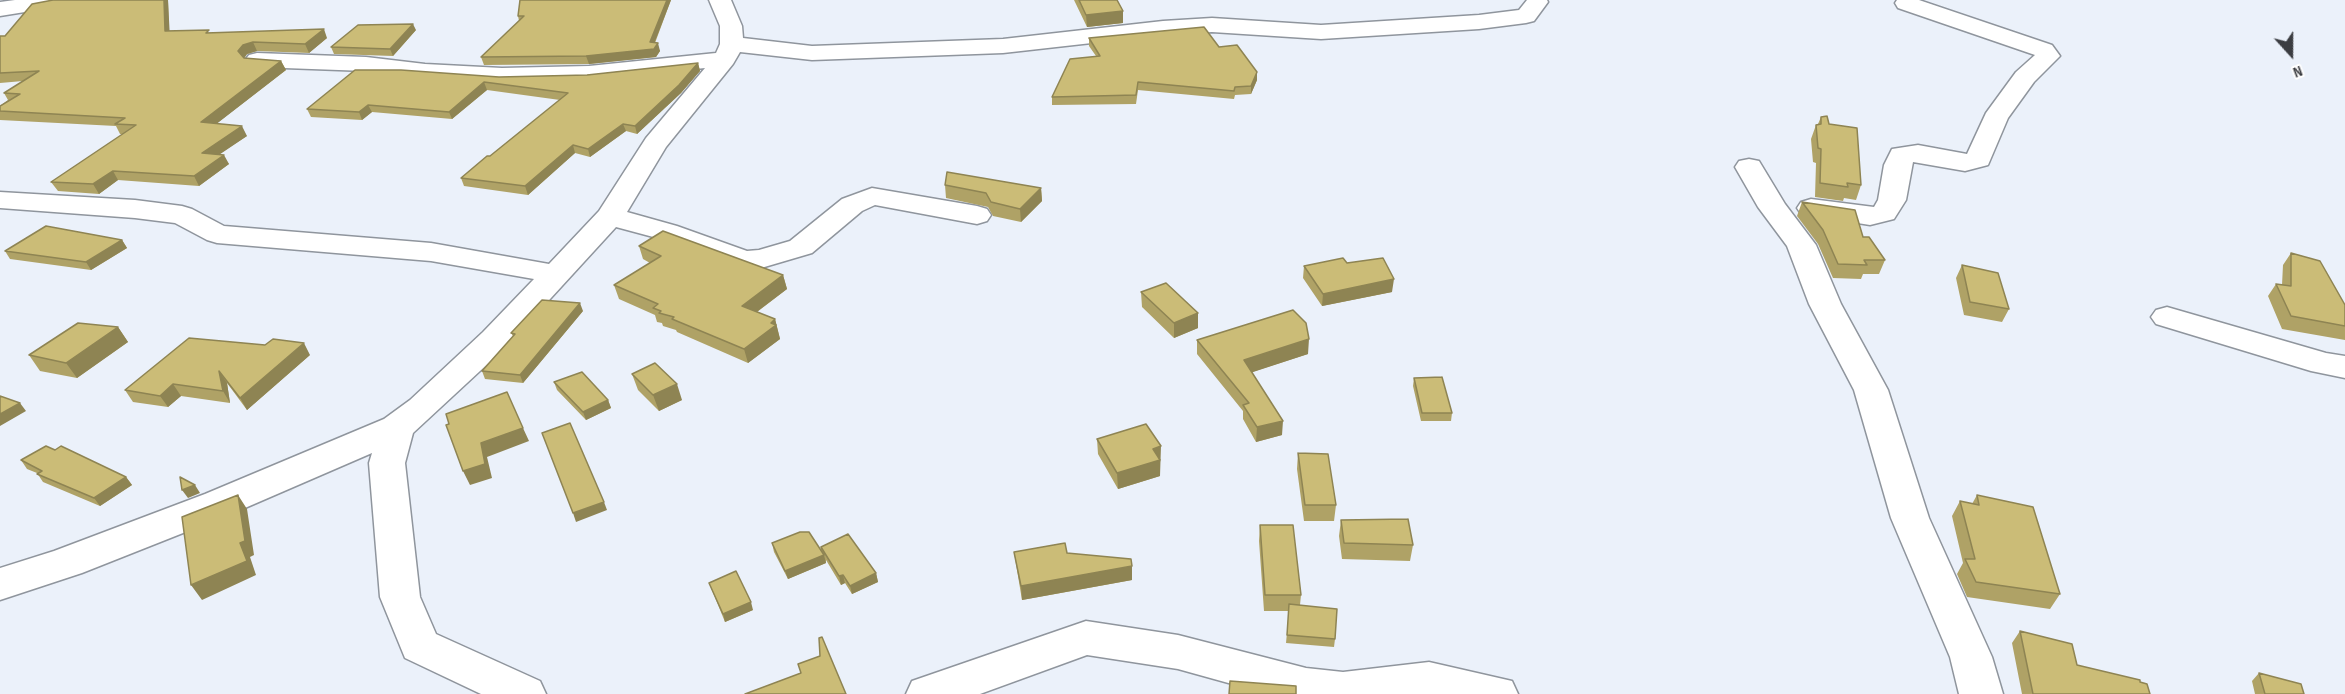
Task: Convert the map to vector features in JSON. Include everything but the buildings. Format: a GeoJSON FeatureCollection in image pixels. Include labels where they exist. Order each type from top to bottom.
{"type":"FeatureCollection","features":[{"type":"Feature","properties":{"kind":"street"},"geometry":{"type":"LineString","coordinates":[[0,9],[56,0]]}},
{"type":"Feature","properties":{"kind":"street"},"geometry":{"type":"LineString","coordinates":[[0,584],[68,562],[218,504],[397,428],[422,408],[487,347],[610,216],[655,144],[728,52],[731,26],[720,0]]}},
{"type":"Feature","properties":{"kind":"street"},"geometry":{"type":"LineString","coordinates":[[257,60],[366,64],[425,71],[502,75],[589,73],[728,52],[812,53],[1004,46],[1163,28],[1212,25],[1321,32],[1479,22],[1526,16],[1537,2]]}},
{"type":"Feature","properties":{"kind":"street"},"geometry":{"type":"LineString","coordinates":[[1768,201],[1850,214],[1870,216],[1884,213],[1892,200],[1902,155],[1918,153],[1965,163],[1978,159],[1995,118],[2025,77],[2048,56],[2044,50],[1906,3]]}},
{"type":"Feature","properties":{"kind":"street"},"geometry":{"type":"LineString","coordinates":[[1749,167],[1768,201],[1801,245],[1825,304],[1871,390],[1910,518],[1971,657],[1982,694]]}},
{"type":"Feature","properties":{"kind":"street"},"geometry":{"type":"LineString","coordinates":[[610,216],[667,232],[744,260],[760,259],[801,247],[852,205],[872,196],[977,215]]}},
{"type":"Feature","properties":{"kind":"street"},"geometry":{"type":"LineString","coordinates":[[0,200],[171,213],[182,215],[217,234],[432,252],[556,274]]}},
{"type":"Feature","properties":{"kind":"street"},"geometry":{"type":"LineString","coordinates":[[2167,317],[2323,363],[2345,367]]}},
{"type":"Feature","properties":{"kind":"street"},"geometry":{"type":"LineString","coordinates":[[397,428],[387,462],[400,597],[420,645],[524,694]]}},
{"type":"Feature","properties":{"kind":"street"},"geometry":{"type":"LineString","coordinates":[[928,694],[1086,638],[1178,652],[1306,686],[1343,690],[1429,680],[1496,694]]}}]}
